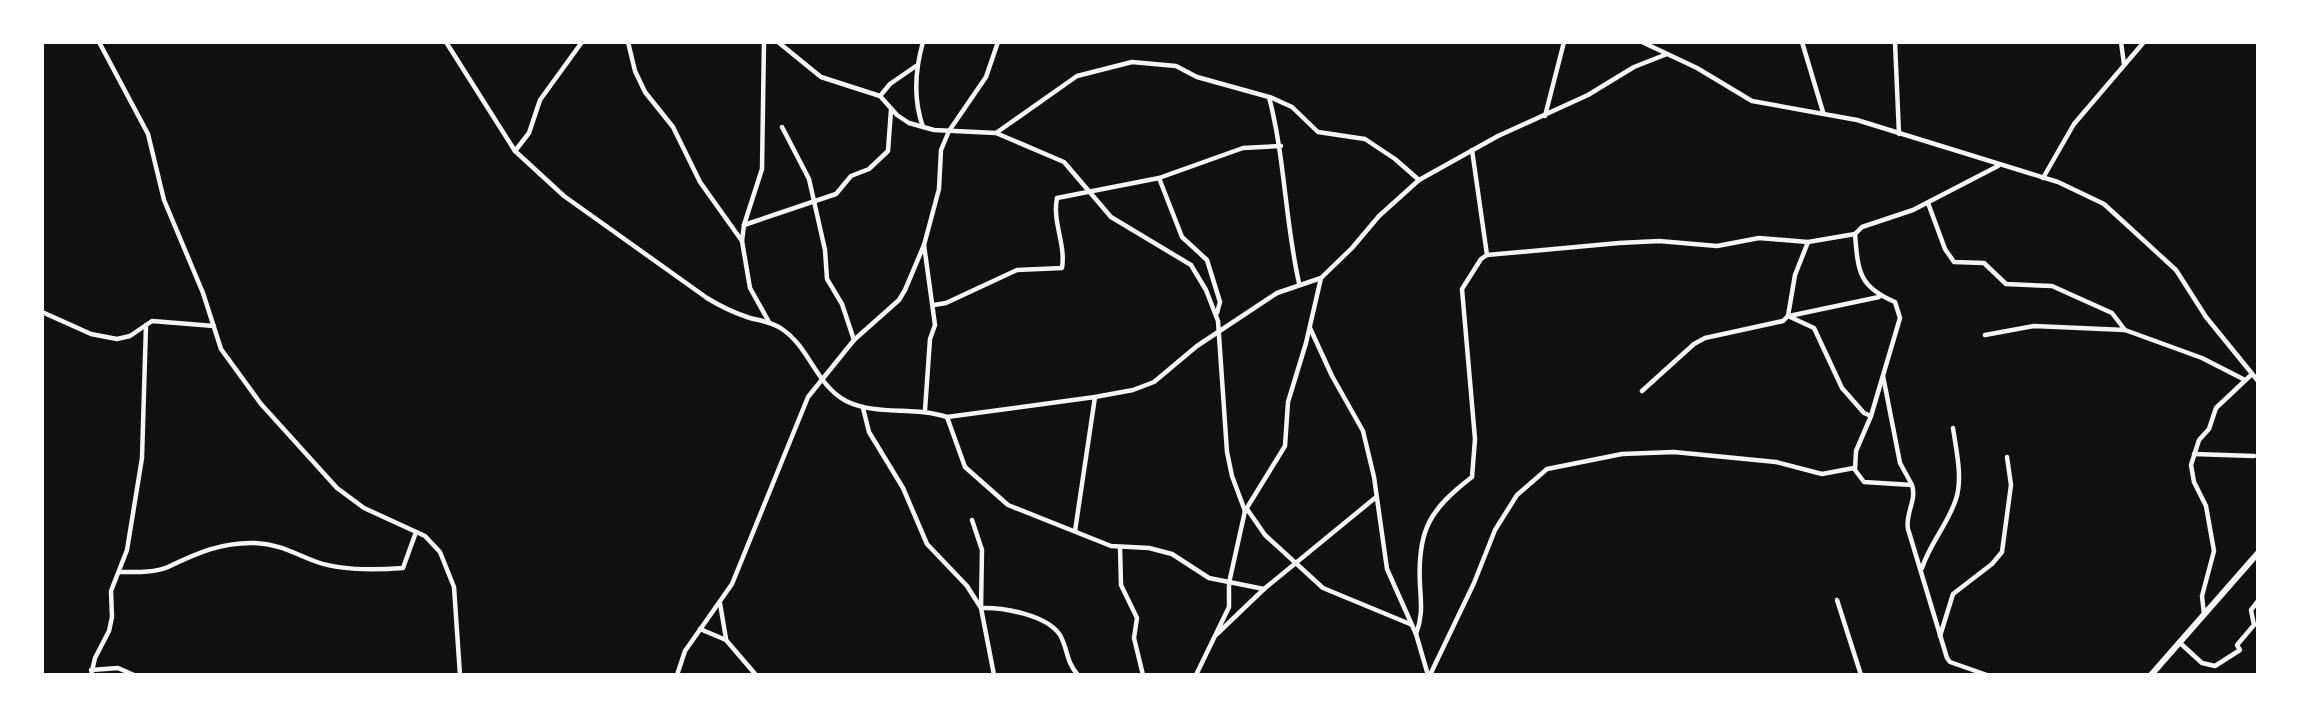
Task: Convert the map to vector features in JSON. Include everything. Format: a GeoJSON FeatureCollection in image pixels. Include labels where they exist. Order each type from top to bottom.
{"type":"FeatureCollection","features":[{"type":"Feature","properties":{"kind":"street"},"geometry":{"type":"LineString","coordinates":[[99,42],[148,134],[164,200],[221,349],[315,466],[364,508],[425,536],[440,552],[454,587],[460,675]]}},
{"type":"Feature","properties":{"kind":"street"},"geometry":{"type":"LineString","coordinates":[[515,151],[529,133],[540,100],[582,42]]}},
{"type":"Feature","properties":{"kind":"street"},"geometry":{"type":"LineString","coordinates":[[628,42],[635,71],[645,92],[673,127],[700,182],[743,241]]}},
{"type":"Feature","properties":{"kind":"street"},"geometry":{"type":"LineString","coordinates":[[764,42],[762,169],[744,225],[743,241],[750,288],[770,322],[797,343],[822,381],[844,400],[863,408],[925,410],[947,417],[1095,397],[1154,382],[1219,330],[1277,293],[1299,283],[1321,278],[1352,248],[1379,216],[1419,180],[1472,150],[1545,117],[1634,67],[1667,54]]}},
{"type":"Feature","properties":{"kind":"street"},"geometry":{"type":"LineString","coordinates":[[778,42],[821,77],[880,96],[909,123],[949,131],[996,133],[1064,162],[1099,206],[1128,229],[1191,265],[1206,290],[1216,316],[1227,452],[1232,476],[1246,510],[1265,535],[1323,588],[1411,624]]}},
{"type":"Feature","properties":{"kind":"street"},"geometry":{"type":"LineString","coordinates":[[923,42],[916,66],[917,99],[924,127]]}},
{"type":"Feature","properties":{"kind":"street"},"geometry":{"type":"LineString","coordinates":[[677,675],[685,651],[732,584],[808,397],[853,341],[899,300],[924,245],[939,189],[941,150],[949,131],[986,77],[998,42]]}},
{"type":"Feature","properties":{"kind":"street"},"geometry":{"type":"LineString","coordinates":[[1545,117],[1564,42]]}},
{"type":"Feature","properties":{"kind":"street"},"geometry":{"type":"LineString","coordinates":[[1642,42],[1752,101],[1823,112],[1899,134],[2043,178],[2104,204],[2176,270],[2206,317],[2258,381]]}},
{"type":"Feature","properties":{"kind":"street"},"geometry":{"type":"LineString","coordinates":[[1802,42],[1823,112]]}},
{"type":"Feature","properties":{"kind":"street"},"geometry":{"type":"LineString","coordinates":[[1895,42],[1899,134]]}},
{"type":"Feature","properties":{"kind":"street"},"geometry":{"type":"LineString","coordinates":[[2121,42],[2124,65]]}},
{"type":"Feature","properties":{"kind":"street"},"geometry":{"type":"LineString","coordinates":[[2043,178],[2074,124],[2144,42]]}},
{"type":"Feature","properties":{"kind":"street"},"geometry":{"type":"LineString","coordinates":[[448,43],[515,151],[565,196],[707,299],[728,310],[770,322]]}},
{"type":"Feature","properties":{"kind":"street"},"geometry":{"type":"LineString","coordinates":[[996,133],[1077,76],[1132,62],[1176,65],[1197,77],[1269,97],[1292,107],[1318,132],[1365,139],[1395,159],[1419,180]]}},
{"type":"Feature","properties":{"kind":"street"},"geometry":{"type":"LineString","coordinates":[[880,96],[890,84],[916,66]]}},
{"type":"Feature","properties":{"kind":"street"},"geometry":{"type":"LineString","coordinates":[[1269,97],[1281,146],[1287,226],[1299,283]]}},
{"type":"Feature","properties":{"kind":"street"},"geometry":{"type":"LineString","coordinates":[[744,225],[839,192],[851,176],[869,169],[886,153],[891,109]]}},
{"type":"Feature","properties":{"kind":"street"},"geometry":{"type":"LineString","coordinates":[[782,127],[808,179],[812,203],[824,241],[827,279],[842,304],[853,341]]}},
{"type":"Feature","properties":{"kind":"street"},"geometry":{"type":"LineString","coordinates":[[934,305],[946,303],[1017,270],[1062,268],[1064,257],[1054,213],[1057,198],[1159,178],[1243,148],[1281,146]]}},
{"type":"Feature","properties":{"kind":"street"},"geometry":{"type":"LineString","coordinates":[[1472,150],[1487,255]]}},
{"type":"Feature","properties":{"kind":"street"},"geometry":{"type":"LineString","coordinates":[[1416,634],[1422,611],[1420,568],[1429,516],[1449,494],[1472,478],[1475,439],[1462,289],[1481,259],[1487,255],[1619,243],[1659,241],[1717,246],[1759,238],[1808,242],[1855,234],[1862,227],[1928,202],[1998,166]]}},
{"type":"Feature","properties":{"kind":"street"},"geometry":{"type":"LineString","coordinates":[[1159,178],[1182,237],[1207,260],[1220,302],[1216,316]]}},
{"type":"Feature","properties":{"kind":"street"},"geometry":{"type":"LineString","coordinates":[[1928,202],[1945,250],[1954,262],[1984,263],[2006,284],[2052,286],[2073,294],[2112,313],[2125,330]]}},
{"type":"Feature","properties":{"kind":"street"},"geometry":{"type":"LineString","coordinates":[[1855,234],[1863,276],[1872,292],[1895,302],[1900,318],[1871,416],[1856,451],[1854,468],[1864,482],[1912,485]]}},
{"type":"Feature","properties":{"kind":"street"},"geometry":{"type":"LineString","coordinates":[[1788,316],[1795,275],[1808,242]]}},
{"type":"Feature","properties":{"kind":"street"},"geometry":{"type":"LineString","coordinates":[[924,245],[935,325],[930,339],[925,410]]}},
{"type":"Feature","properties":{"kind":"street"},"geometry":{"type":"LineString","coordinates":[[1196,675],[1229,607],[1229,583],[1246,510],[1285,446],[1288,402],[1310,328],[1321,278]]}},
{"type":"Feature","properties":{"kind":"street"},"geometry":{"type":"LineString","coordinates":[[1642,391],[1694,344],[1705,338],[1773,324],[1788,316],[1879,297]]}},
{"type":"Feature","properties":{"kind":"street"},"geometry":{"type":"LineString","coordinates":[[42,312],[92,334],[117,340],[130,337],[146,325],[169,321],[214,326]]}},
{"type":"Feature","properties":{"kind":"street"},"geometry":{"type":"LineString","coordinates":[[1788,316],[1814,328],[1842,388],[1864,413],[1871,416]]}},
{"type":"Feature","properties":{"kind":"street"},"geometry":{"type":"LineString","coordinates":[[91,673],[109,631],[112,617],[111,591],[127,550],[142,458],[146,325]]}},
{"type":"Feature","properties":{"kind":"street"},"geometry":{"type":"LineString","coordinates":[[1985,335],[2034,326],[2125,330],[2202,358],[2245,380]]}},
{"type":"Feature","properties":{"kind":"street"},"geometry":{"type":"LineString","coordinates":[[1310,328],[1332,376],[1363,431],[1387,569],[1416,634],[1429,675]]}},
{"type":"Feature","properties":{"kind":"street"},"geometry":{"type":"LineString","coordinates":[[1882,374],[1900,463],[1912,485],[1914,498],[1906,520],[1948,661],[1987,675]]}},
{"type":"Feature","properties":{"kind":"street"},"geometry":{"type":"LineString","coordinates":[[2204,614],[2202,596],[2214,551],[2206,506],[2192,474],[2194,454],[2216,408],[2251,375]]}},
{"type":"Feature","properties":{"kind":"street"},"geometry":{"type":"LineString","coordinates":[[1075,531],[1095,397]]}},
{"type":"Feature","properties":{"kind":"street"},"geometry":{"type":"LineString","coordinates":[[863,408],[869,432],[903,488],[928,544],[967,586],[981,608]]}},
{"type":"Feature","properties":{"kind":"street"},"geometry":{"type":"LineString","coordinates":[[947,417],[965,467],[997,498],[1111,547],[1149,548],[1172,554],[1209,578],[1264,589]]}},
{"type":"Feature","properties":{"kind":"street"},"geometry":{"type":"LineString","coordinates":[[1922,569],[1930,545],[1956,497],[1958,480],[1953,428]]}},
{"type":"Feature","properties":{"kind":"street"},"geometry":{"type":"LineString","coordinates":[[1429,675],[1474,583],[1495,530],[1517,495],[1547,469],[1622,454],[1674,452],[1776,462],[1822,474],[1854,468]]}},
{"type":"Feature","properties":{"kind":"street"},"geometry":{"type":"LineString","coordinates":[[2194,454],[2254,456]]}},
{"type":"Feature","properties":{"kind":"street"},"geometry":{"type":"LineString","coordinates":[[1940,637],[1952,594],[1992,564],[2002,552],[2011,485],[2007,457]]}},
{"type":"Feature","properties":{"kind":"street"},"geometry":{"type":"LineString","coordinates":[[1212,638],[1264,589],[1376,498]]}},
{"type":"Feature","properties":{"kind":"street"},"geometry":{"type":"LineString","coordinates":[[972,520],[982,550],[981,608],[994,675]]}},
{"type":"Feature","properties":{"kind":"street"},"geometry":{"type":"LineString","coordinates":[[119,572],[167,567],[205,550],[229,544],[256,543],[285,547],[318,563],[362,569],[403,568],[416,532]]}},
{"type":"Feature","properties":{"kind":"street"},"geometry":{"type":"LineString","coordinates":[[1120,547],[1121,585],[1137,618],[1134,633],[1143,675]]}},
{"type":"Feature","properties":{"kind":"street"},"geometry":{"type":"LineString","coordinates":[[2151,675],[2258,553]]}},
{"type":"Feature","properties":{"kind":"street"},"geometry":{"type":"LineString","coordinates":[[1837,600],[1861,675]]}},
{"type":"Feature","properties":{"kind":"street"},"geometry":{"type":"LineString","coordinates":[[2179,642],[2202,663],[2215,666],[2240,650],[2237,645],[2254,625],[2251,610],[2258,601]]}},
{"type":"Feature","properties":{"kind":"street"},"geometry":{"type":"LineString","coordinates":[[720,603],[726,640]]}},
{"type":"Feature","properties":{"kind":"street"},"geometry":{"type":"LineString","coordinates":[[981,608],[1015,611],[1051,627],[1061,637],[1067,661],[1078,675]]}},
{"type":"Feature","properties":{"kind":"street"},"geometry":{"type":"LineString","coordinates":[[700,629],[726,640],[755,675]]}},
{"type":"Feature","properties":{"kind":"street"},"geometry":{"type":"LineString","coordinates":[[91,673],[118,668],[134,675]]}}]}
